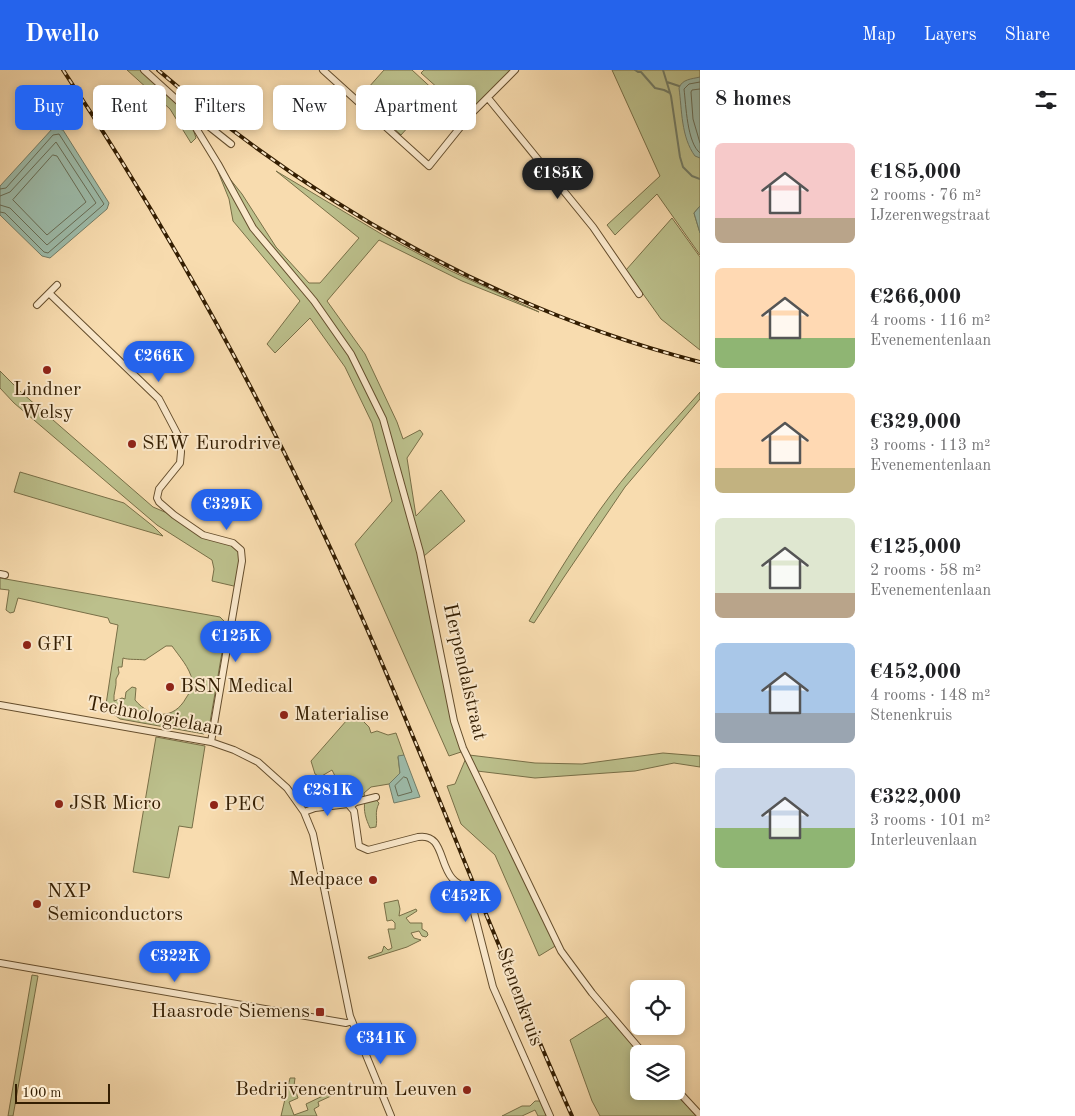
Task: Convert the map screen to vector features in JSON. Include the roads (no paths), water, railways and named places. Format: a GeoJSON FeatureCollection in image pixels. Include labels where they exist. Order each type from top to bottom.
{"type":"FeatureCollection","features":[{"type":"Feature","properties":{"kind":"street"},"geometry":{"type":"LineString","coordinates":[[144,70],[176,99]]}},
{"type":"Feature","properties":{"kind":"street"},"geometry":{"type":"LineString","coordinates":[[323,70],[428,166],[470,115],[515,70]]}},
{"type":"Feature","properties":{"kind":"street"},"geometry":{"type":"LineString","coordinates":[[488,98],[594,227],[640,294]]}},
{"type":"Feature","properties":{"kind":"street","name":"Herpendalstraat"},"geometry":{"type":"LineString","coordinates":[[197,130],[253,228],[314,301],[351,354],[376,402],[385,424],[420,552],[454,720],[463,748],[561,951],[592,994],[636,1045]]}},
{"type":"Feature","properties":{"kind":"street"},"geometry":{"type":"LineString","coordinates":[[213,130],[231,144]]}},
{"type":"Feature","properties":{"kind":"street"},"geometry":{"type":"LineString","coordinates":[[37,305],[57,285]]}},
{"type":"Feature","properties":{"kind":"street"},"geometry":{"type":"LineString","coordinates":[[49,293],[159,399],[180,439],[181,452],[180,463],[159,489],[157,498],[159,502],[203,535],[233,544],[241,550],[241,570],[211,742]]}},
{"type":"Feature","properties":{"kind":"street","name":"Technologielaan"},"geometry":{"type":"LineString","coordinates":[[0,705],[211,742],[234,750],[258,762],[287,788],[304,812],[313,834],[352,1021],[390,1116]]}},
{"type":"Feature","properties":{"kind":"street"},"geometry":{"type":"LineString","coordinates":[[304,812],[315,808],[343,804],[351,806],[356,802],[376,798]]}},
{"type":"Feature","properties":{"kind":"street","name":"Stenenkruis"},"geometry":{"type":"LineString","coordinates":[[351,806],[354,811],[357,841],[362,849],[368,850],[418,837],[430,837],[434,840],[451,877],[467,888],[493,987],[550,1116]]}},
{"type":"Feature","properties":{"kind":"street"},"geometry":{"type":"LineString","coordinates":[[0,963],[346,1023],[352,1021]]}},
{"type":"Feature","properties":{"kind":"street"},"geometry":{"type":"LineString","coordinates":[[685,1099],[700,1116]]}},
{"type":"Feature","properties":{"kind":"water"},"geometry":{"type":"Polygon","coordinates":[[[700,77],[700,158],[695,156],[687,140],[679,88],[685,81],[700,77]]]}},
{"type":"Feature","properties":{"kind":"water"},"geometry":{"type":"Polygon","coordinates":[[[51,130],[63,130],[109,203],[107,209],[50,258],[42,256],[0,215],[0,186],[51,130]]]}},
{"type":"Feature","properties":{"kind":"water"},"geometry":{"type":"Polygon","coordinates":[[[700,206],[700,233],[694,213],[700,206]]]}},
{"type":"Feature","properties":{"kind":"water"},"geometry":{"type":"Polygon","coordinates":[[[404,755],[420,797],[394,803],[389,784],[400,773],[398,756],[404,755]]]}},
{"type":"Feature","properties":{"kind":"waterway"},"geometry":{"type":"LineString","coordinates":[[635,70],[641,72],[655,88],[670,93]]}},
{"type":"Feature","properties":{"kind":"waterway"},"geometry":{"type":"LineString","coordinates":[[663,70],[671,96],[683,167],[692,176],[700,179]]}},
{"type":"Feature","properties":{"kind":"waterway"},"geometry":{"type":"LineString","coordinates":[[667,82],[679,86]]}},
{"type":"Feature","properties":{"kind":"railway"},"geometry":{"type":"LineString","coordinates":[[63,70],[104,133],[181,260],[253,391],[320,525],[380,658],[543,1051],[572,1116]]}},
{"type":"Feature","properties":{"kind":"railway"},"geometry":{"type":"LineString","coordinates":[[158,70],[218,119],[280,165],[345,208],[412,247],[482,283],[553,314],[626,340],[700,362]]}},
{"type":"Feature","properties":{"kind":"place","name":"Lindner Welsy"},"geometry":{"type":"Point","coordinates":[47,370]}},
{"type":"Feature","properties":{"kind":"place","name":"SEW Eurodrive"},"geometry":{"type":"Point","coordinates":[132,444]}},
{"type":"Feature","properties":{"kind":"place","name":"GFI"},"geometry":{"type":"Point","coordinates":[27,645]}},
{"type":"Feature","properties":{"kind":"place","name":"BSN Medical"},"geometry":{"type":"Point","coordinates":[170,687]}},
{"type":"Feature","properties":{"kind":"place","name":"Materialise"},"geometry":{"type":"Point","coordinates":[284,715]}},
{"type":"Feature","properties":{"kind":"place","name":"JSR Micro"},"geometry":{"type":"Point","coordinates":[59,804]}},
{"type":"Feature","properties":{"kind":"place","name":"PEC"},"geometry":{"type":"Point","coordinates":[214,805]}},
{"type":"Feature","properties":{"kind":"place","name":"Medpace"},"geometry":{"type":"Point","coordinates":[373,880]}},
{"type":"Feature","properties":{"kind":"place","name":"NXP Semiconductors"},"geometry":{"type":"Point","coordinates":[37,904]}},
{"type":"Feature","properties":{"kind":"place","name":"Haasrode Siemens"},"geometry":{"type":"Point","coordinates":[320,1012]}},
{"type":"Feature","properties":{"kind":"place","name":"Bedrijvencentrum Leuven"},"geometry":{"type":"Point","coordinates":[467,1090]}}]}
